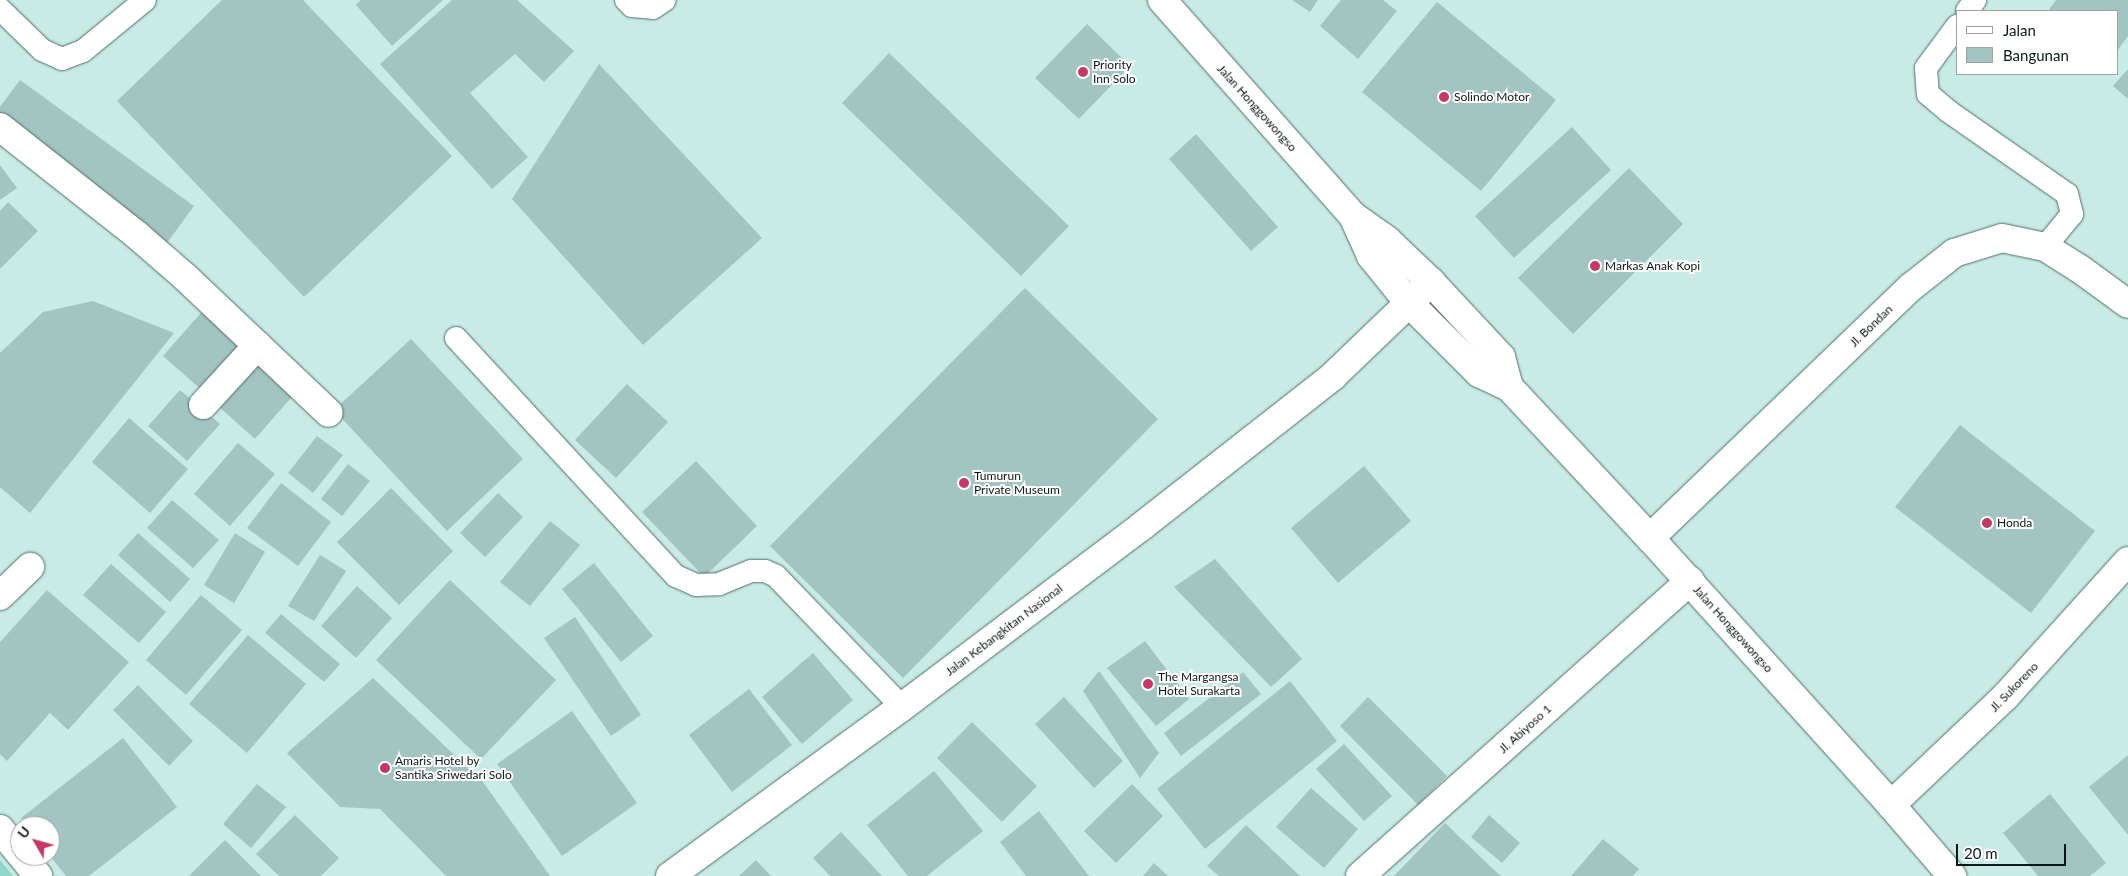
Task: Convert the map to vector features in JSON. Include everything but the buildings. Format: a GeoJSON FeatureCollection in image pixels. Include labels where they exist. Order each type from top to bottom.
{"type":"FeatureCollection","features":[{"type":"Feature","properties":{"kind":"main road","name":"Jalan Honggowongso"},"geometry":{"type":"LineString","coordinates":[[1162,0],[1353,216],[1387,240],[1439,291],[1500,357],[1509,387]]}},
{"type":"Feature","properties":{"kind":"main road"},"geometry":{"type":"LineString","coordinates":[[0,128],[138,236],[258,345],[329,413]]}},
{"type":"Feature","properties":{"kind":"main road","name":"Jalan Honggowongso"},"geometry":{"type":"LineString","coordinates":[[1353,216],[1371,256],[1417,312],[1479,373],[1509,387],[1690,581],[1891,805],[1952,876]]}},
{"type":"Feature","properties":{"kind":"main road","name":"Jl. Bondan"},"geometry":{"type":"LineString","coordinates":[[1650,538],[1912,287],[1954,253],[2002,238],[2045,247],[2080,269],[2128,304]]}},
{"type":"Feature","properties":{"kind":"main road","name":"Jalan Kebangkitan Nasional"},"geometry":{"type":"LineString","coordinates":[[670,876],[902,708],[1142,526],[1417,312],[1439,291]]}},
{"type":"Feature","properties":{"kind":"main road"},"geometry":{"type":"LineString","coordinates":[[203,405],[258,345]]}},
{"type":"Feature","properties":{"kind":"main road","name":"Jl. Sukoreno"},"geometry":{"type":"LineString","coordinates":[[1891,805],[2005,697],[2128,561]]}},
{"type":"Feature","properties":{"kind":"main road"},"geometry":{"type":"LineString","coordinates":[[0,596],[30,567]]}},
{"type":"Feature","properties":{"kind":"main road","name":"Jl. Abiyoso 1"},"geometry":{"type":"LineString","coordinates":[[1360,876],[1690,581]]}},
{"type":"Feature","properties":{"kind":"main road"},"geometry":{"type":"LineString","coordinates":[[0,829],[10,841]]}},
{"type":"Feature","properties":{"kind":"main road"},"geometry":{"type":"LineString","coordinates":[[30,866],[38,876]]}},
{"type":"Feature","properties":{"kind":"lane"},"geometry":{"type":"LineString","coordinates":[[0,10],[42,50],[62,59],[84,51],[145,0]]}},
{"type":"Feature","properties":{"kind":"lane"},"geometry":{"type":"LineString","coordinates":[[626,0],[632,6],[653,8],[664,0]]}},
{"type":"Feature","properties":{"kind":"lane"},"geometry":{"type":"LineString","coordinates":[[1956,27],[1926,68],[1928,94],[1948,111],[2067,194],[2072,214],[2045,247]]}},
{"type":"Feature","properties":{"kind":"lane"},"geometry":{"type":"LineString","coordinates":[[456,338],[676,576],[696,585],[719,584],[751,571],[765,571],[776,576],[902,708]]}},
{"type":"Feature","properties":{"kind":"shaded area"},"geometry":{"type":"Polygon","coordinates":[[[0,860],[13,876],[0,876],[0,860]]]}},
{"type":"Feature","properties":{"kind":"place","name":"Priority Inn Solo"},"geometry":{"type":"Point","coordinates":[1083,72]}},
{"type":"Feature","properties":{"kind":"place","name":"Solindo Motor"},"geometry":{"type":"Point","coordinates":[1444,97]}},
{"type":"Feature","properties":{"kind":"place","name":"Markas Anak Kopi"},"geometry":{"type":"Point","coordinates":[1595,266]}},
{"type":"Feature","properties":{"kind":"place","name":"Tumurun Private Museum"},"geometry":{"type":"Point","coordinates":[964,483]}},
{"type":"Feature","properties":{"kind":"place","name":"Honda"},"geometry":{"type":"Point","coordinates":[1987,523]}},
{"type":"Feature","properties":{"kind":"place","name":"The Margangsa Hotel Surakarta"},"geometry":{"type":"Point","coordinates":[1148,684]}},
{"type":"Feature","properties":{"kind":"place","name":"Amaris Hotel by Santika Sriwedari Solo"},"geometry":{"type":"Point","coordinates":[385,768]}}]}
